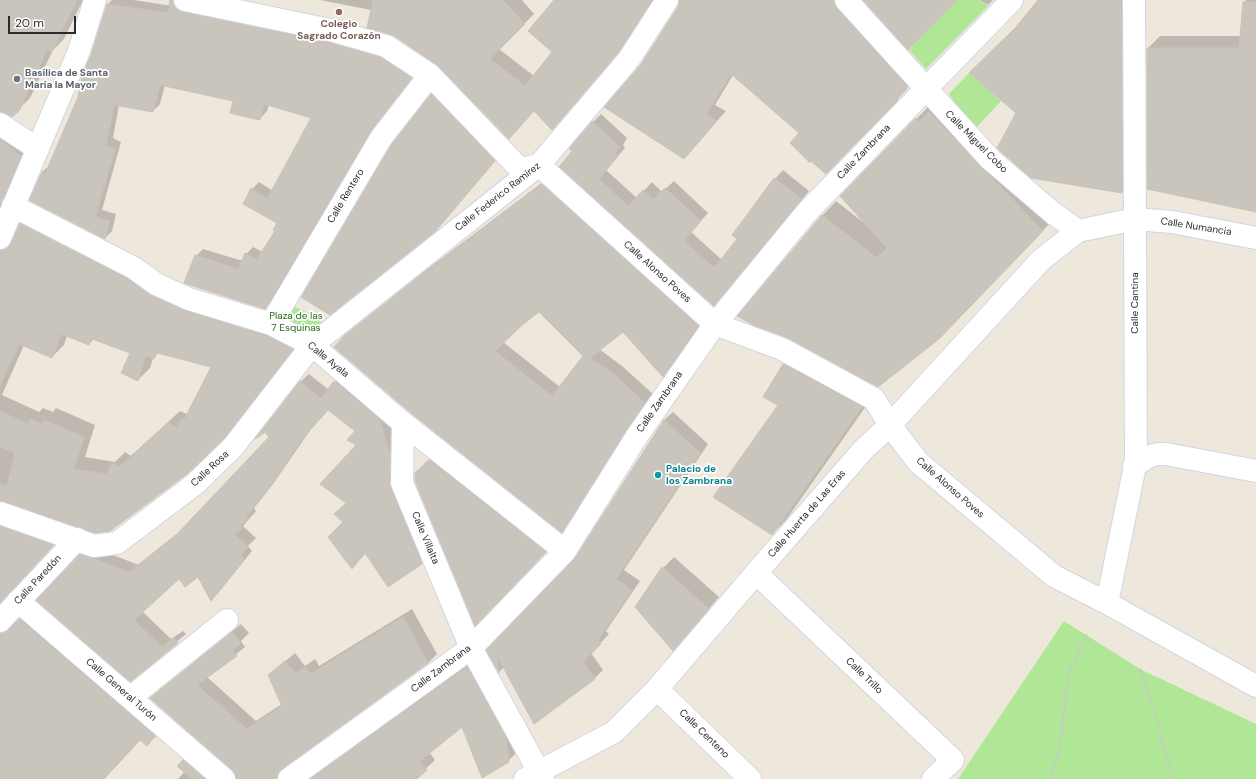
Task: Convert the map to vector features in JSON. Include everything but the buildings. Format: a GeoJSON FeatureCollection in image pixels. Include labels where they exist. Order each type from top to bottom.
{"type":"FeatureCollection","features":[{"type":"Feature","properties":{"kind":"street"},"geometry":{"type":"LineString","coordinates":[[0,238],[79,51],[95,0]]}},
{"type":"Feature","properties":{"kind":"street"},"geometry":{"type":"LineString","coordinates":[[185,0],[330,30],[386,46],[430,74],[520,169],[539,165]]}},
{"type":"Feature","properties":{"kind":"street","name":"Calle Federico Ramírez"},"geometry":{"type":"LineString","coordinates":[[312,345],[539,165],[629,59],[667,0]]}},
{"type":"Feature","properties":{"kind":"street","name":"Calle Miguel Cobo"},"geometry":{"type":"LineString","coordinates":[[846,0],[990,159],[1053,213],[1078,231]]}},
{"type":"Feature","properties":{"kind":"street","name":"Calle Zambrana"},"geometry":{"type":"LineString","coordinates":[[289,779],[471,648],[565,551],[637,436],[715,324],[807,212],[1012,0]]}},
{"type":"Feature","properties":{"kind":"street","name":"Calle Cantina"},"geometry":{"type":"LineString","coordinates":[[1107,603],[1134,466],[1134,0]]}},
{"type":"Feature","properties":{"kind":"street","name":"Calle Rentero"},"geometry":{"type":"LineString","coordinates":[[271,324],[381,138],[430,74]]}},
{"type":"Feature","properties":{"kind":"street"},"geometry":{"type":"LineString","coordinates":[[0,124],[38,149]]}},
{"type":"Feature","properties":{"kind":"street","name":"Calle Alonso Poves"},"geometry":{"type":"LineString","coordinates":[[539,165],[715,324],[782,349],[874,399],[890,425],[918,462],[1054,576],[1107,603],[1256,686]]}},
{"type":"Feature","properties":{"kind":"street","name":"Calle Ayala"},"geometry":{"type":"LineString","coordinates":[[13,206],[134,268],[156,284],[189,299],[271,324],[312,345],[403,423],[565,551]]}},
{"type":"Feature","properties":{"kind":"street"},"geometry":{"type":"LineString","coordinates":[[1078,231],[1135,219]]}},
{"type":"Feature","properties":{"kind":"street","name":"Calle Numancia"},"geometry":{"type":"LineString","coordinates":[[1135,219],[1172,222],[1256,238]]}},
{"type":"Feature","properties":{"kind":"street","name":"Calle Huerta de Las Eras"},"geometry":{"type":"LineString","coordinates":[[536,776],[614,732],[657,690],[756,572],[864,449],[890,425],[1041,260],[1078,231]]}},
{"type":"Feature","properties":{"kind":"street","name":"Calle Rosa"},"geometry":{"type":"LineString","coordinates":[[0,514],[94,546],[117,543],[195,484],[233,447],[312,345]]}},
{"type":"Feature","properties":{"kind":"street","name":"Calle Villalta"},"geometry":{"type":"LineString","coordinates":[[403,423],[402,483],[471,648],[536,776]]}},
{"type":"Feature","properties":{"kind":"street"},"geometry":{"type":"LineString","coordinates":[[1134,466],[1150,456],[1166,454],[1256,471]]}},
{"type":"Feature","properties":{"kind":"street","name":"Calle Paredón"},"geometry":{"type":"LineString","coordinates":[[0,621],[77,539]]}},
{"type":"Feature","properties":{"kind":"street","name":"Calle Trillo"},"geometry":{"type":"LineString","coordinates":[[756,572],[953,760],[933,779]]}},
{"type":"Feature","properties":{"kind":"street","name":"Calle General Turón"},"geometry":{"type":"LineString","coordinates":[[18,601],[224,779]]}},
{"type":"Feature","properties":{"kind":"street"},"geometry":{"type":"LineString","coordinates":[[131,698],[227,620]]}},
{"type":"Feature","properties":{"kind":"street","name":"Calle Centeno"},"geometry":{"type":"LineString","coordinates":[[657,690],[750,779]]}},
{"type":"Feature","properties":{"kind":"path"},"geometry":{"type":"LineString","coordinates":[[1049,779],[1058,754],[1068,676],[1087,635]]}},
{"type":"Feature","properties":{"kind":"path"},"geometry":{"type":"LineString","coordinates":[[1140,669],[1158,725],[1172,779]]}},
{"type":"Feature","properties":{"kind":"green space"},"geometry":{"type":"Polygon","coordinates":[[[957,0],[978,0],[988,6],[926,69],[909,50],[957,0]]]}},
{"type":"Feature","properties":{"kind":"green space"},"geometry":{"type":"Polygon","coordinates":[[[969,73],[1001,101],[973,131],[949,94],[969,73]]]}},
{"type":"Feature","properties":{"kind":"green space","name":"Plaza de las 7 Esquinas"},"geometry":{"type":"Polygon","coordinates":[[[286,303],[321,319],[320,327],[305,339],[283,330],[286,303]]]}},
{"type":"Feature","properties":{"kind":"green space"},"geometry":{"type":"Polygon","coordinates":[[[1064,621],[1140,669],[1256,724],[1256,779],[958,779],[1064,621]]]}},
{"type":"Feature","properties":{"kind":"place","name":"Colegio Sagrado Corazón"},"geometry":{"type":"Point","coordinates":[339,12]}},
{"type":"Feature","properties":{"kind":"place","name":"Basílica de Santa María la Mayor"},"geometry":{"type":"Point","coordinates":[17,79]}},
{"type":"Feature","properties":{"kind":"place","name":"Palacio de los Zambrana"},"geometry":{"type":"Point","coordinates":[658,475]}}]}
